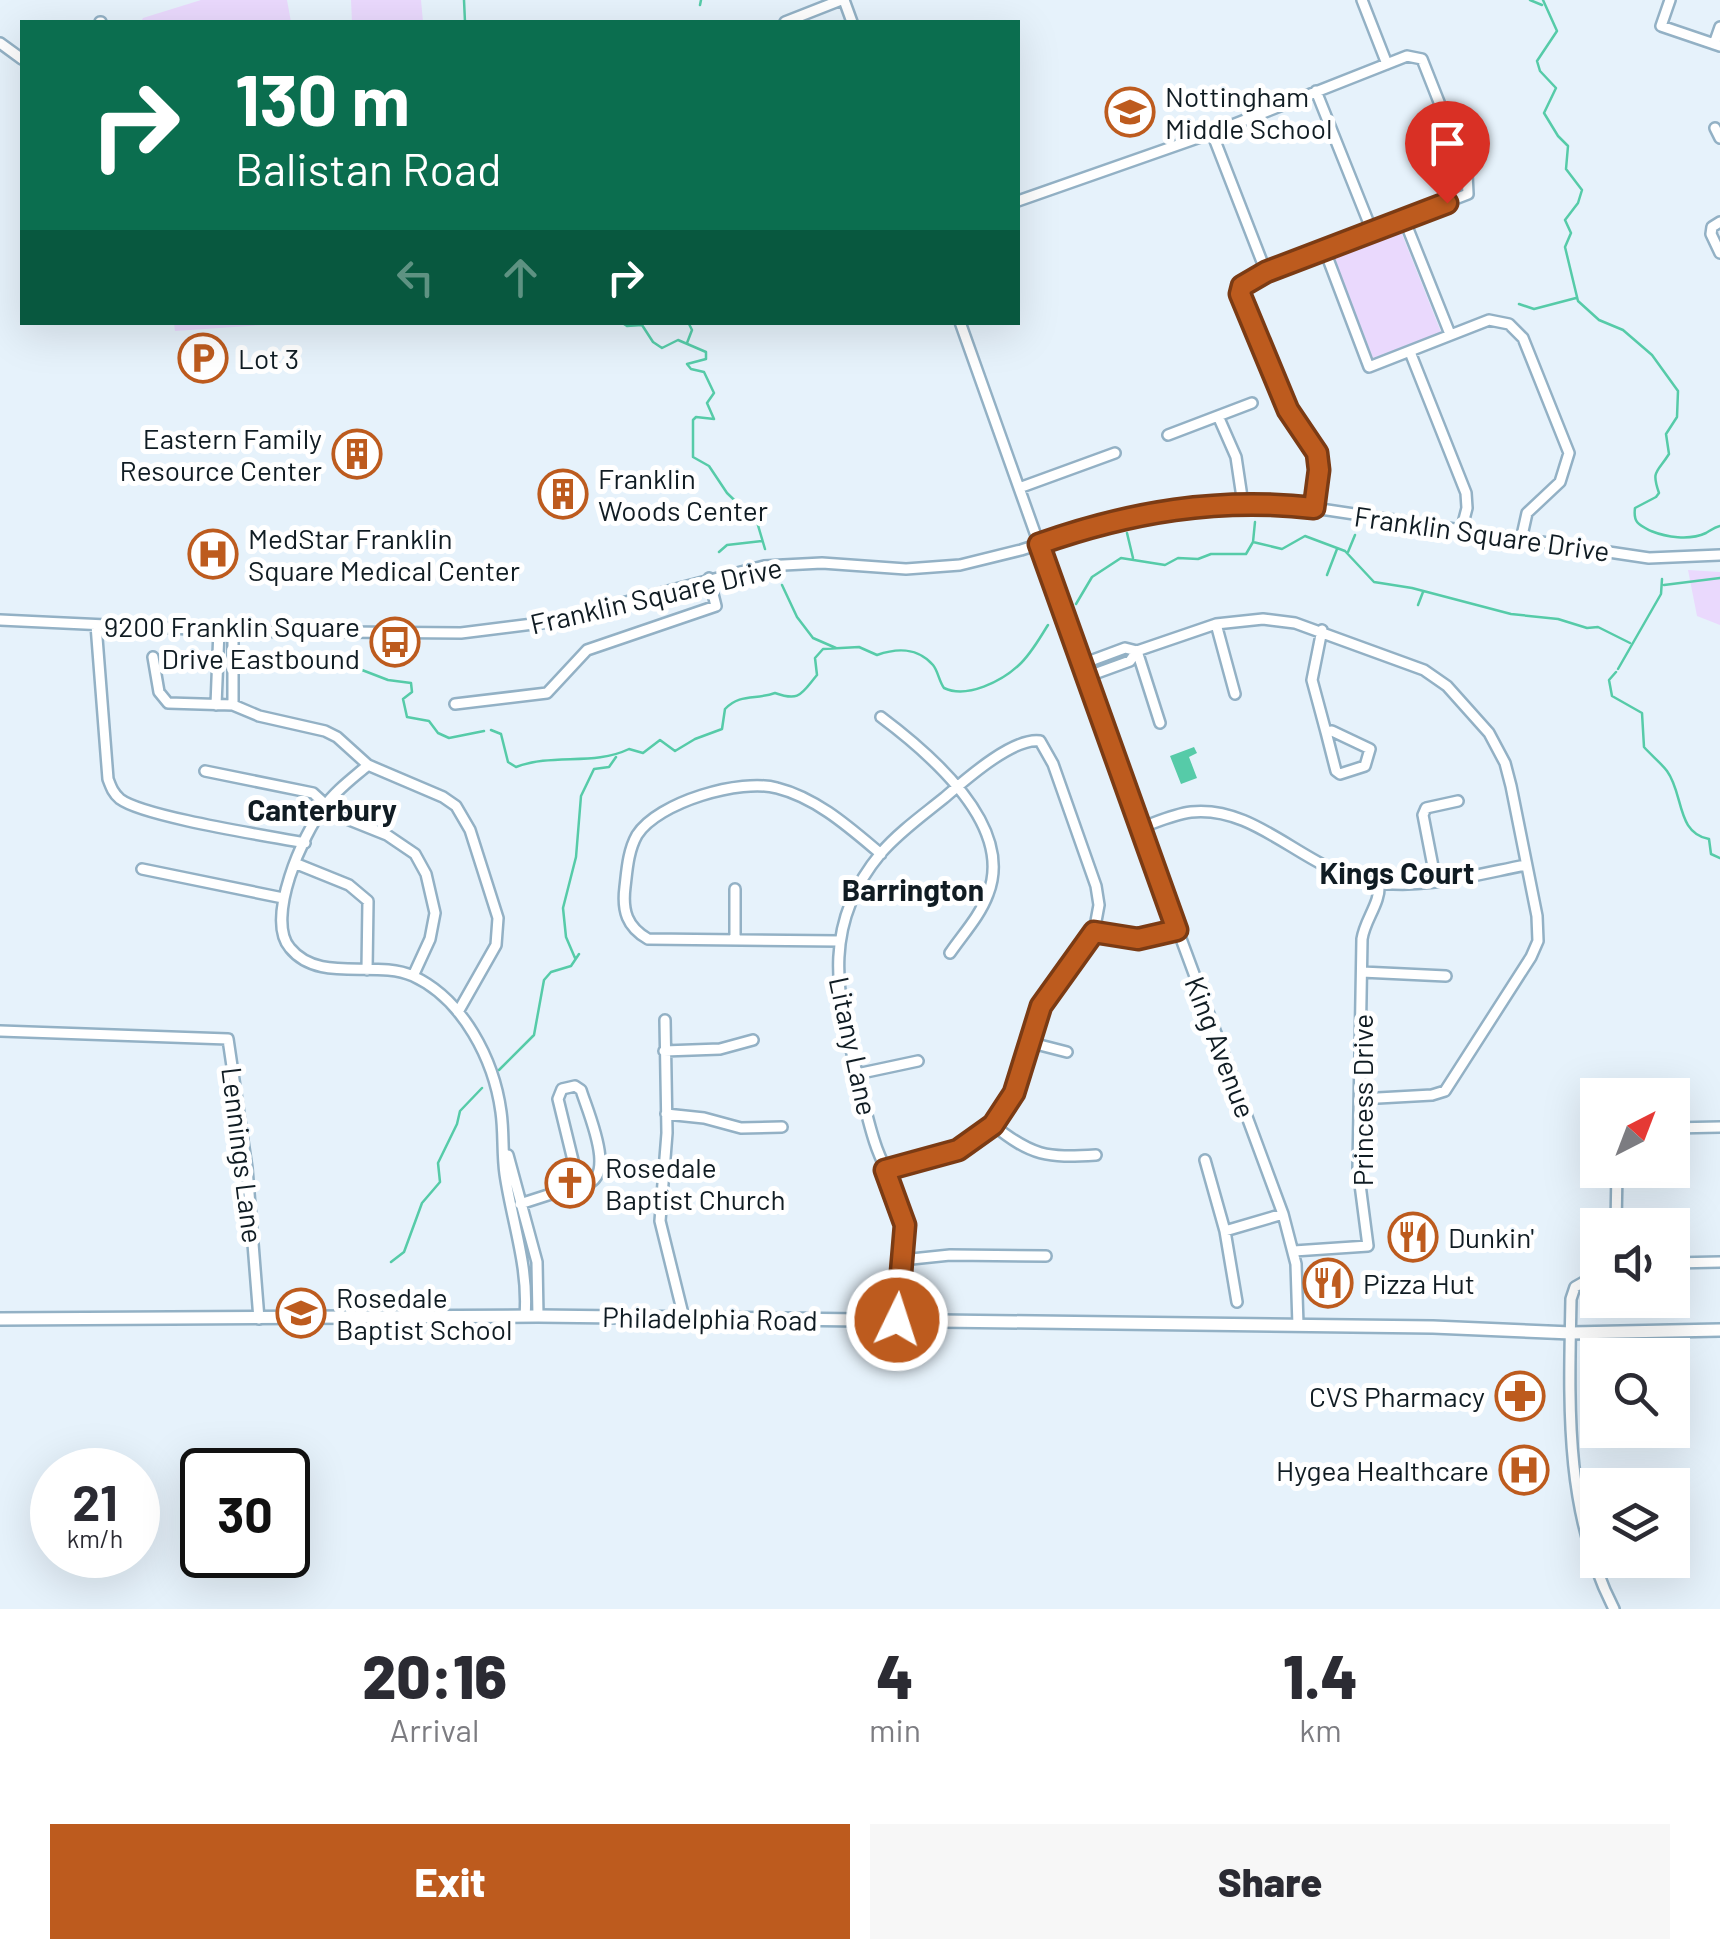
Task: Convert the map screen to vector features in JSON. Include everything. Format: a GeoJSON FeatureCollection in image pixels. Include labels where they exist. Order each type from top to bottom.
{"type":"FeatureCollection","features":[{"type":"Feature","properties":{"kind":"main road","name":"Philadelphia Road"},"geometry":{"type":"LineString","coordinates":[[0,1319],[531,1316],[1298,1325],[1572,1333],[1720,1330]]}},
{"type":"Feature","properties":{"kind":"street"},"geometry":{"type":"LineString","coordinates":[[791,20],[842,0]]}},
{"type":"Feature","properties":{"kind":"street"},"geometry":{"type":"LineString","coordinates":[[1362,0],[1388,64]]}},
{"type":"Feature","properties":{"kind":"street"},"geometry":{"type":"LineString","coordinates":[[1670,0],[1661,26],[1717,45],[1720,28]]}},
{"type":"Feature","properties":{"kind":"street"},"geometry":{"type":"LineString","coordinates":[[1020,200],[1212,133],[1407,56],[1422,59],[1470,186],[1468,194],[1266,272],[1246,282],[1240,294],[1288,410],[1317,453],[1314,508]]}},
{"type":"Feature","properties":{"kind":"street"},"geometry":{"type":"LineString","coordinates":[[1316,92],[1372,231]]}},
{"type":"Feature","properties":{"kind":"street"},"geometry":{"type":"LineString","coordinates":[[1212,133],[1266,272]]}},
{"type":"Feature","properties":{"kind":"street"},"geometry":{"type":"LineString","coordinates":[[1404,219],[1450,334]]}},
{"type":"Feature","properties":{"kind":"street"},"geometry":{"type":"LineString","coordinates":[[1720,222],[1711,231],[1720,253]]}},
{"type":"Feature","properties":{"kind":"street"},"geometry":{"type":"LineString","coordinates":[[1325,251],[1369,367],[1489,320],[1513,327],[1533,357],[1568,445],[1560,482],[1526,513],[1521,540]]}},
{"type":"Feature","properties":{"kind":"street","name":"King Avenue"},"geometry":{"type":"LineString","coordinates":[[961,325],[1177,930],[1284,1214],[1294,1250],[1298,1325]]}},
{"type":"Feature","properties":{"kind":"street"},"geometry":{"type":"LineString","coordinates":[[1410,352],[1466,494],[1461,531]]}},
{"type":"Feature","properties":{"kind":"street"},"geometry":{"type":"LineString","coordinates":[[1168,435],[1252,403]]}},
{"type":"Feature","properties":{"kind":"street"},"geometry":{"type":"LineString","coordinates":[[1218,416],[1236,457],[1243,504]]}},
{"type":"Feature","properties":{"kind":"street"},"geometry":{"type":"LineString","coordinates":[[1020,488],[1115,452]]}},
{"type":"Feature","properties":{"kind":"street","name":"Franklin Square Drive"},"geometry":{"type":"LineString","coordinates":[[0,620],[233,631],[470,632],[584,614],[752,568],[804,563],[934,568],[993,558],[1104,522],[1152,511],[1243,504],[1314,508],[1650,558],[1720,556]]}},
{"type":"Feature","properties":{"kind":"street"},"geometry":{"type":"LineString","coordinates":[[455,704],[547,693],[587,650],[716,606],[708,578]]}},
{"type":"Feature","properties":{"kind":"street"},"geometry":{"type":"LineString","coordinates":[[1086,676],[1130,660],[1136,652],[1216,624],[1263,619],[1322,630],[1424,670],[1456,694],[1489,733],[1504,763],[1526,865],[1538,926],[1535,950],[1450,1085],[1432,1095],[1360,1099]]}},
{"type":"Feature","properties":{"kind":"street"},"geometry":{"type":"LineString","coordinates":[[1216,624],[1235,694]]}},
{"type":"Feature","properties":{"kind":"street"},"geometry":{"type":"LineString","coordinates":[[96,625],[108,778],[115,794],[130,804],[156,812],[305,843]]}},
{"type":"Feature","properties":{"kind":"street"},"geometry":{"type":"LineString","coordinates":[[216,705],[219,630]]}},
{"type":"Feature","properties":{"kind":"street"},"geometry":{"type":"LineString","coordinates":[[1322,630],[1312,680],[1336,771],[1340,774],[1365,766],[1370,749],[1338,733],[1326,732]]}},
{"type":"Feature","properties":{"kind":"street"},"geometry":{"type":"LineString","coordinates":[[233,631],[233,704]]}},
{"type":"Feature","properties":{"kind":"street"},"geometry":{"type":"LineString","coordinates":[[1082,664],[1125,648],[1136,652]]}},
{"type":"Feature","properties":{"kind":"street"},"geometry":{"type":"LineString","coordinates":[[1136,652],[1160,723]]}},
{"type":"Feature","properties":{"kind":"street"},"geometry":{"type":"LineString","coordinates":[[153,658],[158,692],[168,704],[233,704],[259,716],[325,731],[368,765],[449,800],[461,812],[496,906],[498,936],[491,957],[458,1012]]}},
{"type":"Feature","properties":{"kind":"street"},"geometry":{"type":"LineString","coordinates":[[881,718],[920,746],[958,786],[984,831],[991,854],[992,878],[982,908],[950,953]]}},
{"type":"Feature","properties":{"kind":"street","name":"Litany Lane"},"geometry":{"type":"LineString","coordinates":[[897,1320],[904,1216],[885,1170],[838,992],[839,941],[858,890],[881,854],[958,786],[1009,750],[1024,742],[1040,741],[1053,764],[1093,875],[1099,906],[1094,932]]}},
{"type":"Feature","properties":{"kind":"street"},"geometry":{"type":"LineString","coordinates":[[368,765],[326,803],[305,843],[283,898],[279,922],[282,936],[301,959],[329,967],[414,976],[458,1012],[474,1031],[501,1109],[502,1138],[537,1262],[531,1316]]}},
{"type":"Feature","properties":{"kind":"street"},"geometry":{"type":"LineString","coordinates":[[205,770],[306,790],[342,818],[404,844],[421,862],[435,902],[435,922],[414,976]]}},
{"type":"Feature","properties":{"kind":"street"},"geometry":{"type":"LineString","coordinates":[[839,941],[648,940],[630,924],[623,902],[636,837],[659,814],[722,789],[756,784],[774,786],[811,802],[881,854]]}},
{"type":"Feature","properties":{"kind":"street"},"geometry":{"type":"LineString","coordinates":[[1436,882],[1423,814],[1426,808],[1458,801]]}},
{"type":"Feature","properties":{"kind":"street"},"geometry":{"type":"LineString","coordinates":[[1140,828],[1190,812],[1225,814],[1247,821],[1329,870],[1379,883],[1436,882],[1526,865]]}},
{"type":"Feature","properties":{"kind":"street"},"geometry":{"type":"LineString","coordinates":[[296,864],[350,885],[368,901],[367,970]]}},
{"type":"Feature","properties":{"kind":"street"},"geometry":{"type":"LineString","coordinates":[[142,869],[283,898]]}},
{"type":"Feature","properties":{"kind":"street","name":"Princess Drive"},"geometry":{"type":"LineString","coordinates":[[1294,1250],[1368,1246],[1358,1170],[1362,972],[1364,928],[1379,896],[1379,883]]}},
{"type":"Feature","properties":{"kind":"street"},"geometry":{"type":"LineString","coordinates":[[734,889],[735,940]]}},
{"type":"Feature","properties":{"kind":"street"},"geometry":{"type":"LineString","coordinates":[[885,1170],[958,1150],[993,1125],[1014,1093],[1046,997],[1094,932],[1138,939],[1177,930]]}},
{"type":"Feature","properties":{"kind":"street"},"geometry":{"type":"LineString","coordinates":[[1362,972],[1446,976]]}},
{"type":"Feature","properties":{"kind":"street"},"geometry":{"type":"LineString","coordinates":[[665,1020],[666,1114],[660,1221],[684,1318]]}},
{"type":"Feature","properties":{"kind":"street","name":"Lennings Lane"},"geometry":{"type":"LineString","coordinates":[[0,1030],[228,1039],[247,1168],[260,1319]]}},
{"type":"Feature","properties":{"kind":"street"},"geometry":{"type":"LineString","coordinates":[[664,1051],[720,1049],[753,1040]]}},
{"type":"Feature","properties":{"kind":"street"},"geometry":{"type":"LineString","coordinates":[[1028,1042],[1068,1052]]}},
{"type":"Feature","properties":{"kind":"street"},"geometry":{"type":"LineString","coordinates":[[857,1074],[918,1061]]}},
{"type":"Feature","properties":{"kind":"street"},"geometry":{"type":"LineString","coordinates":[[518,1204],[594,1182],[602,1166],[580,1090],[575,1086],[562,1089],[558,1099],[580,1185]]}},
{"type":"Feature","properties":{"kind":"street"},"geometry":{"type":"LineString","coordinates":[[666,1114],[704,1118],[740,1128],[782,1127]]}},
{"type":"Feature","properties":{"kind":"street"},"geometry":{"type":"LineString","coordinates":[[993,1125],[1032,1152],[1096,1156]]}},
{"type":"Feature","properties":{"kind":"street"},"geometry":{"type":"LineString","coordinates":[[1690,1128],[1720,1127]]}},
{"type":"Feature","properties":{"kind":"street"},"geometry":{"type":"LineString","coordinates":[[1205,1160],[1225,1231],[1237,1302]]}},
{"type":"Feature","properties":{"kind":"street"},"geometry":{"type":"LineString","coordinates":[[1225,1231],[1284,1214]]}},
{"type":"Feature","properties":{"kind":"street"},"geometry":{"type":"LineString","coordinates":[[902,1260],[950,1254],[1046,1256]]}},
{"type":"Feature","properties":{"kind":"street"},"geometry":{"type":"LineString","coordinates":[[1690,1263],[1720,1262]]}},
{"type":"Feature","properties":{"kind":"street"},"geometry":{"type":"LineString","coordinates":[[1580,1284],[1572,1293],[1571,1433],[1575,1484],[1588,1545],[1614,1609]]}},
{"type":"Feature","properties":{"kind":"shaded area"},"geometry":{"type":"Polygon","coordinates":[[[201,0],[287,0],[291,20],[142,20],[201,0]]]}},
{"type":"Feature","properties":{"kind":"shaded area"},"geometry":{"type":"Polygon","coordinates":[[[351,0],[421,0],[423,20],[352,20],[351,0]]]}},
{"type":"Feature","properties":{"kind":"shaded area"},"geometry":{"type":"Polygon","coordinates":[[[1400,229],[1441,332],[1373,358],[1334,257],[1400,229]]]}},
{"type":"Feature","properties":{"kind":"shaded area"},"geometry":{"type":"Polygon","coordinates":[[[174,325],[263,325],[175,331],[174,325]]]}},
{"type":"Feature","properties":{"kind":"shaded area"},"geometry":{"type":"Polygon","coordinates":[[[1688,570],[1720,572],[1720,625],[1697,616],[1688,570]]]}},
{"type":"Feature","properties":{"kind":"shaded area"},"geometry":{"type":"Polygon","coordinates":[[[1194,747],[1197,753],[1189,757],[1197,778],[1181,784],[1170,756],[1194,747]]]}},
{"type":"Feature","properties":{"kind":"waterway"},"geometry":{"type":"LineString","coordinates":[[464,0],[465,20]]}},
{"type":"Feature","properties":{"kind":"waterway"},"geometry":{"type":"LineString","coordinates":[[700,5],[701,0]]}},
{"type":"Feature","properties":{"kind":"waterway"},"geometry":{"type":"LineString","coordinates":[[1530,0],[1542,5]]}},
{"type":"Feature","properties":{"kind":"waterway"},"geometry":{"type":"LineString","coordinates":[[1543,0],[1557,31],[1537,61],[1540,71],[1556,88],[1544,113],[1568,146],[1566,169],[1582,190],[1565,220],[1571,233],[1565,247],[1578,301],[1599,320],[1623,330],[1652,355],[1678,391],[1677,417],[1666,434],[1669,454],[1655,476],[1659,493],[1635,508],[1636,520],[1651,531],[1678,537],[1692,537],[1720,526]]}},
{"type":"Feature","properties":{"kind":"waterway"},"geometry":{"type":"LineString","coordinates":[[1519,304],[1534,309],[1576,298]]}},
{"type":"Feature","properties":{"kind":"waterway"},"geometry":{"type":"LineString","coordinates":[[626,325],[642,325]]}},
{"type":"Feature","properties":{"kind":"waterway"},"geometry":{"type":"LineString","coordinates":[[642,325],[662,348],[678,340],[706,352],[706,359],[687,364],[704,372],[714,393],[707,403],[714,419],[693,420],[693,457],[709,466],[727,493],[757,522],[765,549]]}},
{"type":"Feature","properties":{"kind":"waterway"},"geometry":{"type":"LineString","coordinates":[[687,343],[692,330],[690,325]]}},
{"type":"Feature","properties":{"kind":"waterway"},"geometry":{"type":"LineString","coordinates":[[1076,604],[1092,577],[1121,558],[1165,565],[1178,558],[1246,554],[1253,542],[1255,522]]}},
{"type":"Feature","properties":{"kind":"waterway"},"geometry":{"type":"LineString","coordinates":[[1127,533],[1133,558]]}},
{"type":"Feature","properties":{"kind":"waterway"},"geometry":{"type":"LineString","coordinates":[[1348,552],[1355,535]]}},
{"type":"Feature","properties":{"kind":"waterway"},"geometry":{"type":"LineString","coordinates":[[1253,542],[1282,549],[1305,536],[1345,551],[1374,582],[1511,614],[1598,627],[1630,643]]}},
{"type":"Feature","properties":{"kind":"waterway"},"geometry":{"type":"LineString","coordinates":[[719,552],[727,545],[762,541]]}},
{"type":"Feature","properties":{"kind":"waterway"},"geometry":{"type":"LineString","coordinates":[[1327,575],[1337,549]]}},
{"type":"Feature","properties":{"kind":"waterway"},"geometry":{"type":"LineString","coordinates":[[1664,585],[1720,578]]}},
{"type":"Feature","properties":{"kind":"waterway"},"geometry":{"type":"LineString","coordinates":[[1618,669],[1661,594],[1662,579]]}},
{"type":"Feature","properties":{"kind":"waterway"},"geometry":{"type":"LineString","coordinates":[[782,585],[797,617],[813,638],[836,648]]}},
{"type":"Feature","properties":{"kind":"waterway"},"geometry":{"type":"LineString","coordinates":[[1418,605],[1423,592]]}},
{"type":"Feature","properties":{"kind":"waterway"},"geometry":{"type":"LineString","coordinates":[[491,730],[501,734],[508,762],[516,767],[602,757],[629,749],[643,753],[660,740],[675,751],[722,729],[725,709],[736,701],[775,693],[790,697],[799,694],[817,675],[815,658],[823,649],[859,647],[877,655],[899,650],[914,652],[933,665],[944,688],[973,690],[1012,671],[1048,625]]}},
{"type":"Feature","properties":{"kind":"waterway"},"geometry":{"type":"LineString","coordinates":[[266,654],[281,661],[362,670],[411,683],[412,692],[403,699],[407,717],[429,721],[438,733],[449,738],[484,731]]}},
{"type":"Feature","properties":{"kind":"waterway"},"geometry":{"type":"LineString","coordinates":[[1616,672],[1609,680],[1612,696],[1642,713],[1644,747],[1672,780],[1691,829],[1709,839],[1711,854],[1720,858]]}},
{"type":"Feature","properties":{"kind":"waterway"},"geometry":{"type":"LineString","coordinates":[[575,958],[566,937],[563,908],[576,857],[581,796],[594,769],[609,767],[616,757]]}},
{"type":"Feature","properties":{"kind":"waterway"},"geometry":{"type":"LineString","coordinates":[[499,1070],[534,1035],[544,980],[551,972],[571,966],[579,954]]}},
{"type":"Feature","properties":{"kind":"waterway"},"geometry":{"type":"LineString","coordinates":[[391,1262],[404,1252],[422,1203],[440,1182],[438,1163],[460,1111],[482,1088]]}},
{"type":"Feature","properties":{"kind":"place","name":"Nottingham Middle School"},"geometry":{"type":"Point","coordinates":[1130,112]}},
{"type":"Feature","properties":{"kind":"place","name":"Lot 3"},"geometry":{"type":"Point","coordinates":[203,358]}},
{"type":"Feature","properties":{"kind":"place","name":"Eastern Family Resource Center"},"geometry":{"type":"Point","coordinates":[357,454]}},
{"type":"Feature","properties":{"kind":"place","name":"Franklin Woods Center"},"geometry":{"type":"Point","coordinates":[563,494]}},
{"type":"Feature","properties":{"kind":"place","name":"MedStar Franklin Square Medical Center"},"geometry":{"type":"Point","coordinates":[213,554]}},
{"type":"Feature","properties":{"kind":"place","name":"9200 Franklin Square Drive Eastbound"},"geometry":{"type":"Point","coordinates":[395,642]}},
{"type":"Feature","properties":{"kind":"place","name":"Rosedale Baptist Church"},"geometry":{"type":"Point","coordinates":[570,1183]}},
{"type":"Feature","properties":{"kind":"place","name":"Dunkin'"},"geometry":{"type":"Point","coordinates":[1413,1237]}},
{"type":"Feature","properties":{"kind":"place","name":"Pizza Hut"},"geometry":{"type":"Point","coordinates":[1328,1283]}},
{"type":"Feature","properties":{"kind":"place","name":"Rosedale Baptist School"},"geometry":{"type":"Point","coordinates":[301,1313]}},
{"type":"Feature","properties":{"kind":"place","name":"CVS Pharmacy"},"geometry":{"type":"Point","coordinates":[1520,1396]}},
{"type":"Feature","properties":{"kind":"place","name":"Hygea Healthcare"},"geometry":{"type":"Point","coordinates":[1524,1470]}},
{"type":"Feature","properties":{"kind":"district","name":"Canterbury"},"geometry":{"type":"Point","coordinates":[322,809]}},
{"type":"Feature","properties":{"kind":"district","name":"Kings Court"},"geometry":{"type":"Point","coordinates":[1397,872]}},
{"type":"Feature","properties":{"kind":"district","name":"Barrington"},"geometry":{"type":"Point","coordinates":[913,889]}},
{"type":"Feature","properties":{"kind":"route"},"geometry":{"type":"LineString","coordinates":[[897,1320],[905,1225],[885,1170],[958,1150],[993,1125],[1014,1093],[1041,1006],[1094,932],[1138,939],[1177,930],[1039,544],[1127,516],[1182,507],[1278,504],[1314,508],[1317,453],[1281,396],[1240,294],[1242,286],[1266,272],[1447,203]]}}]}
